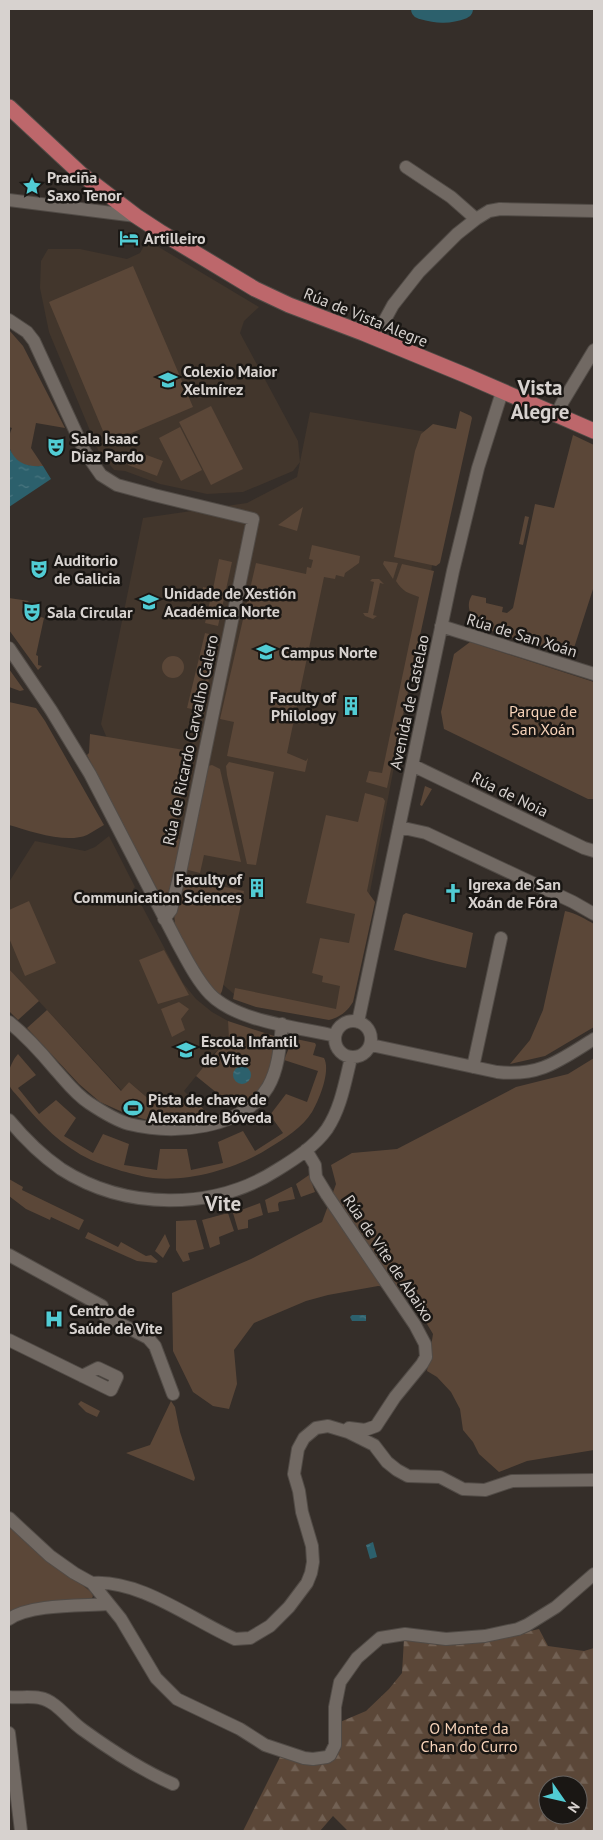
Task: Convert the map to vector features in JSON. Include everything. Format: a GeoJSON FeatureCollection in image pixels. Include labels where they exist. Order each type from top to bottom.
{"type":"FeatureCollection","features":[{"type":"Feature","properties":{"kind":"main road","name":"Rúa de Vista Alegre"},"geometry":{"type":"LineString","coordinates":[[9,107],[52,148],[94,184],[136,216],[203,259],[270,297],[375,338],[594,431]]}},
{"type":"Feature","properties":{"kind":"street"},"geometry":{"type":"LineString","coordinates":[[406,167],[451,197],[476,219]]}},
{"type":"Feature","properties":{"kind":"street","name":"Rúa de Vista Alegre"},"geometry":{"type":"LineString","coordinates":[[9,200],[136,216]]}},
{"type":"Feature","properties":{"kind":"street"},"geometry":{"type":"LineString","coordinates":[[375,338],[393,305],[418,272],[457,234],[488,211],[500,209],[594,211]]}},
{"type":"Feature","properties":{"kind":"street","name":"Rúa de Ricardo Carvalho Calero"},"geometry":{"type":"LineString","coordinates":[[9,320],[27,332],[34,341],[84,452],[101,475],[117,485],[253,519],[180,873],[171,910],[164,919]]}},
{"type":"Feature","properties":{"kind":"street"},"geometry":{"type":"LineString","coordinates":[[556,416],[594,350]]}},
{"type":"Feature","properties":{"kind":"street","name":"Avenida de Castelao"},"geometry":{"type":"LineString","coordinates":[[358,1022],[441,626],[478,468],[502,392]]}},
{"type":"Feature","properties":{"kind":"street","name":"Rúa de San Xoán"},"geometry":{"type":"LineString","coordinates":[[441,626],[594,674]]}},
{"type":"Feature","properties":{"kind":"street"},"geometry":{"type":"LineString","coordinates":[[9,648],[47,704],[90,774],[190,967],[212,996],[226,1007],[238,1012],[335,1036]]}},
{"type":"Feature","properties":{"kind":"street","name":"Rúa de Noia"},"geometry":{"type":"LineString","coordinates":[[412,765],[584,848],[594,851]]}},
{"type":"Feature","properties":{"kind":"street"},"geometry":{"type":"LineString","coordinates":[[399,827],[426,833],[573,902],[594,914]]}},
{"type":"Feature","properties":{"kind":"street"},"geometry":{"type":"LineString","coordinates":[[474,1067],[501,938]]}},
{"type":"Feature","properties":{"kind":"street"},"geometry":{"type":"LineString","coordinates":[[9,1022],[34,1044],[87,1102],[106,1114],[128,1123],[154,1129],[177,1130],[204,1126],[225,1119],[242,1111],[262,1095],[269,1086],[277,1065],[282,1024]]}},
{"type":"Feature","properties":{"kind":"street"},"geometry":{"type":"LineString","coordinates":[[349,1022],[358,1022],[368,1028],[372,1039],[371,1045],[361,1056],[351,1058],[340,1052],[337,1048],[335,1036],[342,1025],[349,1022]]}},
{"type":"Feature","properties":{"kind":"street"},"geometry":{"type":"LineString","coordinates":[[371,1045],[507,1074],[528,1073],[547,1067],[594,1039]]}},
{"type":"Feature","properties":{"kind":"street"},"geometry":{"type":"LineString","coordinates":[[9,1120],[39,1152],[70,1174],[106,1189],[147,1199],[188,1200],[205,1198],[232,1190],[271,1174],[306,1150],[326,1130],[334,1116],[351,1058]]}},
{"type":"Feature","properties":{"kind":"street","name":"Rúa de Vite de Abaixo"},"geometry":{"type":"LineString","coordinates":[[306,1150],[315,1165],[316,1177],[415,1325],[425,1344],[426,1350],[426,1357],[422,1364],[395,1397],[376,1426],[365,1430],[342,1427],[340,1430]]}},
{"type":"Feature","properties":{"kind":"street"},"geometry":{"type":"LineString","coordinates":[[9,1255],[102,1306],[105,1316],[148,1338],[155,1346],[173,1394]]}},
{"type":"Feature","properties":{"kind":"street"},"geometry":{"type":"LineString","coordinates":[[9,1340],[82,1376]]}},
{"type":"Feature","properties":{"kind":"street","name":"Rúa de Vite de Abaixo"},"geometry":{"type":"LineString","coordinates":[[92,1583],[105,1582],[133,1589],[164,1602],[235,1639],[250,1638],[260,1633],[270,1626],[289,1606],[307,1583],[311,1573],[313,1562],[312,1546],[294,1474],[298,1449],[304,1438],[316,1428],[328,1426],[374,1445],[387,1462],[396,1470],[408,1476],[440,1478],[464,1489],[485,1490],[512,1482],[594,1480]]}},
{"type":"Feature","properties":{"kind":"street"},"geometry":{"type":"LineString","coordinates":[[9,1518],[50,1556],[92,1583],[121,1619],[156,1678],[177,1699],[240,1729],[265,1745],[304,1758],[329,1753],[340,1682],[357,1658],[380,1638],[405,1634],[446,1639],[485,1636],[518,1629],[528,1625],[556,1607],[594,1574]]}},
{"type":"Feature","properties":{"kind":"street"},"geometry":{"type":"LineString","coordinates":[[9,1619],[22,1612],[38,1609],[108,1604]]}},
{"type":"Feature","properties":{"kind":"street"},"geometry":{"type":"LineString","coordinates":[[9,1697],[41,1698],[50,1702],[84,1731],[131,1763],[150,1774],[174,1784]]}},
{"type":"Feature","properties":{"kind":"street"},"geometry":{"type":"LineString","coordinates":[[9,1733],[10,1758],[21,1831]]}},
{"type":"Feature","properties":{"kind":"shaded area","name":"Colexio Maior Xelmírez"},"geometry":{"type":"Polygon","coordinates":[[[147,240],[259,307],[244,321],[240,333],[298,441],[300,462],[293,471],[243,492],[207,494],[160,484],[125,471],[114,470],[98,450],[49,332],[40,288],[41,261],[48,249],[80,249],[127,259],[140,253],[147,240]]]}},
{"type":"Feature","properties":{"kind":"shaded area","name":"Campus Norte"},"geometry":{"type":"Polygon","coordinates":[[[310,412],[450,436],[430,580],[349,1001],[331,1015],[236,996],[202,966],[101,724],[143,518],[247,503],[297,477],[310,412]]]}},
{"type":"Feature","properties":{"kind":"shaded area"},"geometry":{"type":"Polygon","coordinates":[[[109,836],[135,887],[133,889],[183,983],[196,999],[212,1012],[228,1021],[229,1043],[213,1054],[208,1065],[205,1065],[184,1091],[191,1098],[186,1103],[158,1107],[129,1082],[122,1091],[9,969],[9,882],[35,841],[85,851],[95,847],[109,836]]]}},
{"type":"Feature","properties":{"kind":"green space"},"geometry":{"type":"Polygon","coordinates":[[[133,266],[193,407],[108,443],[49,302],[133,266]]]}},
{"type":"Feature","properties":{"kind":"green space"},"geometry":{"type":"Polygon","coordinates":[[[9,330],[23,346],[65,428],[36,423],[31,448],[43,466],[30,466],[21,463],[16,460],[10,450],[9,439],[12,428],[9,427],[9,330]]]}},
{"type":"Feature","properties":{"kind":"green space"},"geometry":{"type":"Polygon","coordinates":[[[211,406],[243,469],[211,485],[179,422],[211,406]]]}},
{"type":"Feature","properties":{"kind":"green space"},"geometry":{"type":"Polygon","coordinates":[[[460,411],[472,418],[440,563],[436,566],[394,557],[415,451],[421,434],[433,424],[456,429],[460,411]]]}},
{"type":"Feature","properties":{"kind":"green space"},"geometry":{"type":"Polygon","coordinates":[[[180,427],[202,470],[181,481],[159,438],[180,427]]]}},
{"type":"Feature","properties":{"kind":"green space"},"geometry":{"type":"Polygon","coordinates":[[[573,435],[594,445],[594,586],[574,648],[557,644],[555,651],[476,626],[469,610],[469,603],[472,595],[486,598],[486,603],[503,607],[502,612],[507,613],[513,608],[535,504],[554,508],[573,435]]]}},
{"type":"Feature","properties":{"kind":"green space"},"geometry":{"type":"Polygon","coordinates":[[[133,450],[163,461],[157,476],[128,465],[133,450]]]}},
{"type":"Feature","properties":{"kind":"green space"},"geometry":{"type":"Polygon","coordinates":[[[303,507],[297,531],[278,525],[303,507]]]}},
{"type":"Feature","properties":{"kind":"green space"},"geometry":{"type":"Polygon","coordinates":[[[525,516],[529,517],[523,545],[519,544],[525,516]]]}},
{"type":"Feature","properties":{"kind":"green space"},"geometry":{"type":"Polygon","coordinates":[[[312,545],[360,556],[359,563],[345,573],[344,577],[336,575],[335,579],[324,577],[287,753],[306,761],[308,758],[305,772],[227,756],[234,722],[220,719],[256,563],[306,574],[307,567],[311,568],[313,560],[309,559],[312,545]]]}},
{"type":"Feature","properties":{"kind":"green space"},"geometry":{"type":"Polygon","coordinates":[[[219,559],[232,562],[218,626],[205,623],[210,601],[201,599],[203,587],[213,589],[219,559]]]}},
{"type":"Feature","properties":{"kind":"green space"},"geometry":{"type":"Polygon","coordinates":[[[384,561],[398,563],[393,579],[383,564],[384,561]]]}},
{"type":"Feature","properties":{"kind":"green space"},"geometry":{"type":"Polygon","coordinates":[[[402,564],[434,571],[387,788],[366,782],[369,771],[382,773],[419,597],[406,592],[396,581],[402,564]]]}},
{"type":"Feature","properties":{"kind":"green space"},"geometry":{"type":"Polygon","coordinates":[[[372,579],[379,579],[384,584],[380,583],[373,615],[377,616],[373,619],[365,616],[363,613],[368,613],[374,582],[370,581],[372,579]]]}},
{"type":"Feature","properties":{"kind":"green space"},"geometry":{"type":"Polygon","coordinates":[[[9,598],[29,601],[22,611],[27,621],[37,621],[41,617],[44,618],[36,655],[38,656],[38,665],[42,666],[38,670],[9,630],[9,598]]]}},
{"type":"Feature","properties":{"kind":"green space"},"geometry":{"type":"Polygon","coordinates":[[[205,633],[218,636],[202,711],[187,708],[205,633]]]}},
{"type":"Feature","properties":{"kind":"green space","name":"Parque de San Xoán"},"geometry":{"type":"Polygon","coordinates":[[[470,642],[594,682],[594,799],[588,799],[444,729],[441,712],[454,654],[470,642]]]}},
{"type":"Feature","properties":{"kind":"green space"},"geometry":{"type":"Polygon","coordinates":[[[173,656],[181,659],[184,667],[181,675],[173,678],[165,675],[162,667],[165,659],[173,656]]]}},
{"type":"Feature","properties":{"kind":"green space"},"geometry":{"type":"Polygon","coordinates":[[[9,669],[24,690],[20,691],[9,687],[9,669]]]}},
{"type":"Feature","properties":{"kind":"green space"},"geometry":{"type":"Polygon","coordinates":[[[9,702],[36,708],[104,825],[87,835],[69,838],[48,836],[9,825],[9,702]]]}},
{"type":"Feature","properties":{"kind":"green space"},"geometry":{"type":"Polygon","coordinates":[[[90,734],[190,751],[173,837],[183,840],[170,894],[167,896],[163,896],[158,891],[87,755],[89,753],[90,734]]]}},
{"type":"Feature","properties":{"kind":"green space"},"geometry":{"type":"Polygon","coordinates":[[[229,762],[274,772],[256,865],[247,864],[227,775],[226,766],[229,762]]]}},
{"type":"Feature","properties":{"kind":"green space"},"geometry":{"type":"Polygon","coordinates":[[[212,765],[220,769],[241,862],[204,855],[200,873],[184,869],[208,766],[212,765]]]}},
{"type":"Feature","properties":{"kind":"green space"},"geometry":{"type":"Polygon","coordinates":[[[425,786],[432,789],[422,806],[420,805],[425,786]]]}},
{"type":"Feature","properties":{"kind":"green space"},"geometry":{"type":"Polygon","coordinates":[[[365,793],[383,798],[385,801],[367,891],[375,902],[353,1002],[343,1014],[329,1020],[256,1007],[233,999],[235,988],[336,1009],[340,986],[322,982],[323,976],[312,973],[320,938],[349,943],[355,914],[306,903],[326,815],[358,822],[365,793]]]}},
{"type":"Feature","properties":{"kind":"green space"},"geometry":{"type":"Polygon","coordinates":[[[183,878],[244,891],[220,995],[206,982],[183,945],[175,924],[174,914],[183,878]]]}},
{"type":"Feature","properties":{"kind":"green space"},"geometry":{"type":"Polygon","coordinates":[[[29,901],[56,963],[25,976],[9,938],[9,910],[29,901]]]}},
{"type":"Feature","properties":{"kind":"green space"},"geometry":{"type":"Polygon","coordinates":[[[565,911],[594,924],[594,1027],[545,1056],[510,1064],[530,1040],[543,1010],[565,911]]]}},
{"type":"Feature","properties":{"kind":"green space"},"geometry":{"type":"Polygon","coordinates":[[[406,913],[473,933],[466,968],[394,950],[403,915],[406,913]]]}},
{"type":"Feature","properties":{"kind":"green space"},"geometry":{"type":"Polygon","coordinates":[[[164,950],[189,995],[158,1004],[139,960],[164,950]]]}},
{"type":"Feature","properties":{"kind":"green space"},"geometry":{"type":"Polygon","coordinates":[[[9,969],[39,1001],[18,1020],[9,1011],[9,969]]]}},
{"type":"Feature","properties":{"kind":"green space"},"geometry":{"type":"Polygon","coordinates":[[[179,1002],[189,1009],[181,1019],[185,1030],[172,1037],[161,1009],[179,1002]]]}},
{"type":"Feature","properties":{"kind":"green space"},"geometry":{"type":"Polygon","coordinates":[[[47,1010],[121,1091],[129,1082],[158,1107],[186,1103],[191,1098],[208,1113],[193,1123],[154,1122],[127,1114],[100,1102],[79,1084],[27,1028],[47,1010]]]}},
{"type":"Feature","properties":{"kind":"green space"},"geometry":{"type":"Polygon","coordinates":[[[228,1021],[274,1036],[272,1057],[265,1079],[252,1097],[243,1103],[233,1106],[196,1076],[205,1065],[208,1065],[219,1050],[229,1043],[228,1021]]]}},
{"type":"Feature","properties":{"kind":"green space"},"geometry":{"type":"Polygon","coordinates":[[[296,1039],[315,1043],[313,1055],[324,1058],[326,1064],[321,1093],[308,1118],[293,1132],[257,1155],[229,1167],[198,1176],[168,1179],[153,1178],[122,1171],[91,1160],[70,1148],[44,1126],[12,1090],[8,1080],[10,1067],[18,1054],[36,1075],[18,1088],[39,1114],[56,1100],[76,1118],[64,1136],[93,1153],[103,1134],[129,1144],[124,1165],[157,1170],[160,1149],[187,1149],[191,1170],[223,1163],[218,1142],[243,1131],[255,1151],[283,1133],[270,1115],[286,1094],[307,1102],[318,1071],[284,1060],[291,1043],[296,1039]]]}},
{"type":"Feature","properties":{"kind":"green space"},"geometry":{"type":"Polygon","coordinates":[[[594,1058],[594,1450],[527,1461],[499,1472],[479,1454],[473,1442],[463,1430],[460,1409],[451,1392],[437,1377],[427,1371],[433,1334],[415,1304],[400,1288],[378,1286],[328,1295],[306,1301],[254,1323],[234,1350],[237,1384],[229,1409],[213,1406],[193,1392],[173,1351],[172,1293],[251,1259],[322,1222],[336,1184],[331,1165],[352,1153],[397,1149],[516,1087],[568,1074],[594,1058]]]}},
{"type":"Feature","properties":{"kind":"green space"},"geometry":{"type":"Polygon","coordinates":[[[309,1175],[315,1192],[301,1197],[296,1184],[309,1175]]]}},
{"type":"Feature","properties":{"kind":"green space"},"geometry":{"type":"Polygon","coordinates":[[[9,1179],[23,1187],[22,1190],[84,1220],[79,1230],[51,1217],[50,1220],[26,1209],[9,1196],[9,1179]]]}},
{"type":"Feature","properties":{"kind":"green space"},"geometry":{"type":"Polygon","coordinates":[[[291,1187],[295,1199],[279,1202],[279,1211],[268,1213],[265,1200],[291,1187]]]}},
{"type":"Feature","properties":{"kind":"green space"},"geometry":{"type":"Polygon","coordinates":[[[260,1203],[263,1215],[248,1220],[248,1228],[238,1230],[233,1213],[260,1203]]]}},
{"type":"Feature","properties":{"kind":"green space"},"geometry":{"type":"Polygon","coordinates":[[[228,1213],[234,1231],[219,1237],[220,1244],[210,1248],[202,1220],[228,1213]]]}},
{"type":"Feature","properties":{"kind":"green space"},"geometry":{"type":"Polygon","coordinates":[[[196,1220],[204,1249],[188,1253],[190,1260],[183,1262],[176,1250],[176,1221],[196,1220]]]}},
{"type":"Feature","properties":{"kind":"green space"},"geometry":{"type":"Polygon","coordinates":[[[88,1232],[118,1247],[121,1242],[146,1256],[151,1255],[158,1261],[156,1263],[137,1261],[85,1238],[88,1232]]]}},
{"type":"Feature","properties":{"kind":"green space"},"geometry":{"type":"Polygon","coordinates":[[[165,1234],[170,1246],[163,1258],[155,1251],[165,1234]]]}},
{"type":"Feature","properties":{"kind":"green space"},"geometry":{"type":"Polygon","coordinates":[[[81,1401],[100,1411],[97,1417],[86,1412],[78,1404],[81,1401]]]}},
{"type":"Feature","properties":{"kind":"green space"},"geometry":{"type":"Polygon","coordinates":[[[171,1401],[175,1407],[180,1432],[195,1478],[194,1481],[126,1453],[150,1445],[171,1401]]]}},
{"type":"Feature","properties":{"kind":"green space"},"geometry":{"type":"Polygon","coordinates":[[[9,1522],[38,1549],[91,1592],[93,1596],[91,1600],[9,1616],[9,1522]]]}},
{"type":"Feature","properties":{"kind":"green space","name":"O Monte da Chan do Curro"},"geometry":{"type":"Polygon","coordinates":[[[539,1629],[548,1646],[584,1651],[594,1648],[594,1831],[348,1831],[333,1816],[320,1831],[243,1831],[282,1753],[329,1761],[341,1749],[340,1722],[366,1711],[389,1689],[402,1673],[404,1639],[503,1637],[539,1629]]]}},
{"type":"Feature","properties":{"kind":"water"},"geometry":{"type":"Polygon","coordinates":[[[9,447],[14,457],[22,463],[31,466],[43,466],[51,479],[9,507],[9,447]]]}},
{"type":"Feature","properties":{"kind":"water"},"geometry":{"type":"Polygon","coordinates":[[[242,1066],[248,1069],[251,1075],[248,1081],[242,1084],[236,1081],[233,1075],[236,1069],[242,1066]]]}},
{"type":"Feature","properties":{"kind":"water"},"geometry":{"type":"Polygon","coordinates":[[[352,1315],[366,1315],[366,1321],[352,1321],[350,1317],[352,1315]]]}},
{"type":"Feature","properties":{"kind":"water"},"geometry":{"type":"Polygon","coordinates":[[[373,1542],[377,1557],[370,1559],[366,1545],[373,1542]]]}},
{"type":"Feature","properties":{"kind":"waterway"},"geometry":{"type":"LineString","coordinates":[[421,9],[442,13],[463,9]]}},
{"type":"Feature","properties":{"kind":"place","name":"Praciña Saxo Tenor"},"geometry":{"type":"Point","coordinates":[32,186]}},
{"type":"Feature","properties":{"kind":"place","name":"Artilleiro"},"geometry":{"type":"Point","coordinates":[129,238]}},
{"type":"Feature","properties":{"kind":"place","name":"Colexio Maior Xelmírez"},"geometry":{"type":"Point","coordinates":[168,380]}},
{"type":"Feature","properties":{"kind":"place","name":"Sala Isaac Díaz Pardo"},"geometry":{"type":"Point","coordinates":[56,447]}},
{"type":"Feature","properties":{"kind":"place","name":"Auditorio de Galicia"},"geometry":{"type":"Point","coordinates":[39,569]}},
{"type":"Feature","properties":{"kind":"place","name":"Unidade de Xestión Académica Norte"},"geometry":{"type":"Point","coordinates":[149,602]}},
{"type":"Feature","properties":{"kind":"place","name":"Sala Circular"},"geometry":{"type":"Point","coordinates":[32,612]}},
{"type":"Feature","properties":{"kind":"place","name":"Campus Norte"},"geometry":{"type":"Point","coordinates":[266,652]}},
{"type":"Feature","properties":{"kind":"place","name":"Faculty of Philology"},"geometry":{"type":"Point","coordinates":[351,706]}},
{"type":"Feature","properties":{"kind":"place","name":"Faculty of Communication Sciences"},"geometry":{"type":"Point","coordinates":[257,888]}},
{"type":"Feature","properties":{"kind":"place","name":"Igrexa de San Xoán de Fóra"},"geometry":{"type":"Point","coordinates":[453,893]}},
{"type":"Feature","properties":{"kind":"place","name":"Escola Infantil de Vite"},"geometry":{"type":"Point","coordinates":[186,1050]}},
{"type":"Feature","properties":{"kind":"place","name":"Pista de chave de Alexandre Bóveda"},"geometry":{"type":"Point","coordinates":[133,1108]}},
{"type":"Feature","properties":{"kind":"place","name":"Centro de Saúde de Vite"},"geometry":{"type":"Point","coordinates":[54,1319]}},
{"type":"Feature","properties":{"kind":"district","name":"Vista Alegre"},"geometry":{"type":"Point","coordinates":[540,400]}},
{"type":"Feature","properties":{"kind":"district","name":"Vite"},"geometry":{"type":"Point","coordinates":[223,1204]}}]}
